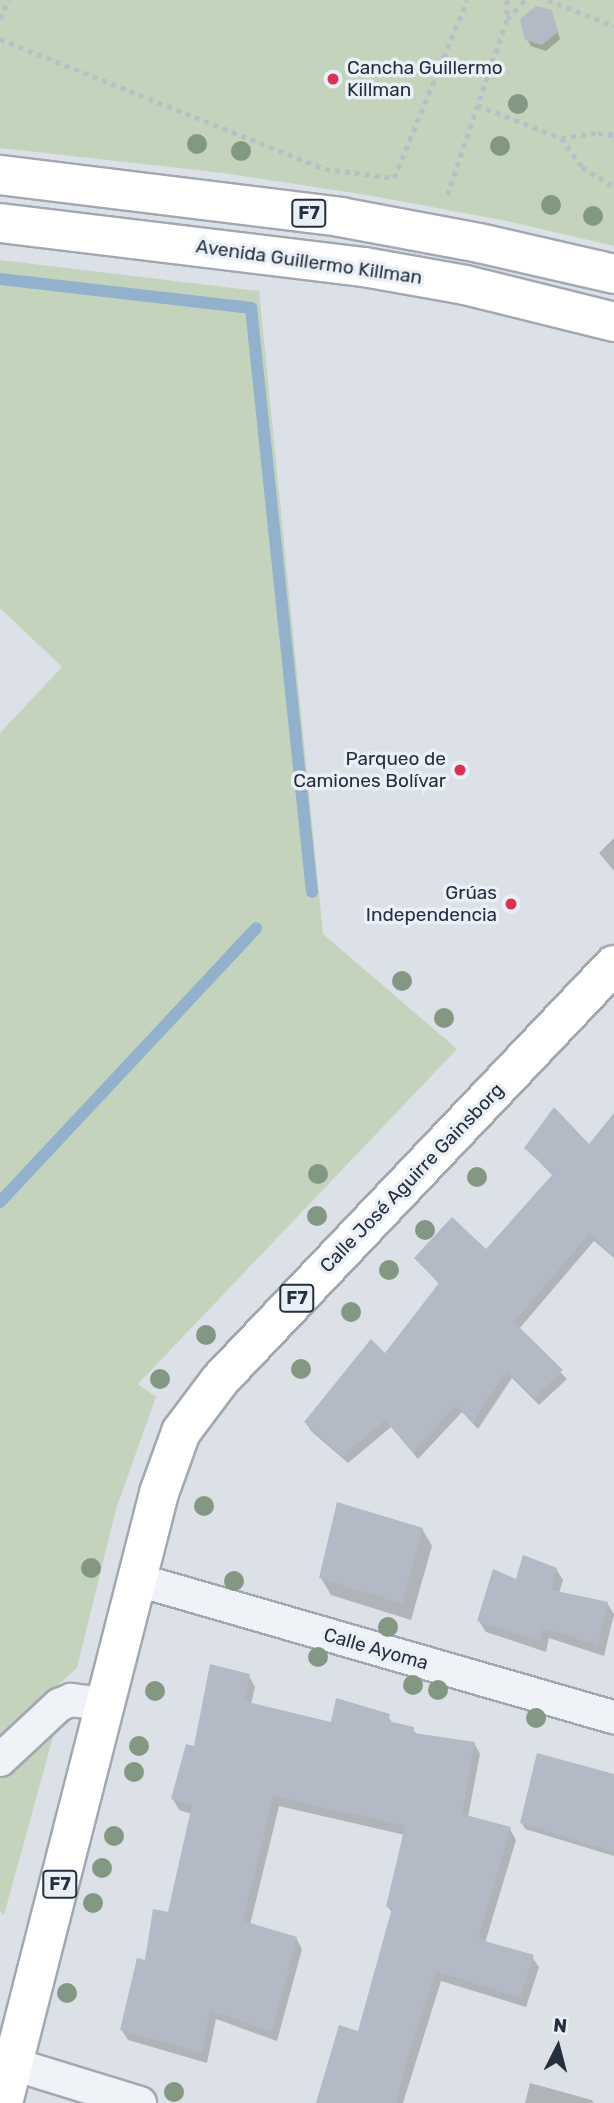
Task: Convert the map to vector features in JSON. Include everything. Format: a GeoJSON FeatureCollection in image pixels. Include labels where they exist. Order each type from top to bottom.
{"type":"FeatureCollection","features":[{"type":"Feature","properties":{"kind":"highway","name":"F7"},"geometry":{"type":"LineString","coordinates":[[0,175],[340,217],[479,243],[614,274]]}},
{"type":"Feature","properties":{"kind":"highway","name":"Avenida Guillermo Killman"},"geometry":{"type":"LineString","coordinates":[[0,223],[365,267],[466,285],[614,322]]}},
{"type":"Feature","properties":{"kind":"highway","name":"Calle José Aguirre Gainsborg"},"geometry":{"type":"LineString","coordinates":[[106,1704],[159,1493],[181,1432],[220,1380],[614,965]]}},
{"type":"Feature","properties":{"kind":"highway","name":"F7"},"geometry":{"type":"LineString","coordinates":[[3,2103],[106,1704]]}},
{"type":"Feature","properties":{"kind":"street","name":"Calle Ayoma"},"geometry":{"type":"LineString","coordinates":[[138,1580],[614,1717]]}},
{"type":"Feature","properties":{"kind":"street"},"geometry":{"type":"LineString","coordinates":[[0,1759],[59,1705],[71,1700],[106,1704]]}},
{"type":"Feature","properties":{"kind":"street"},"geometry":{"type":"LineString","coordinates":[[13,2064],[140,2103]]}},
{"type":"Feature","properties":{"kind":"path"},"geometry":{"type":"LineString","coordinates":[[0,19],[8,0]]}},
{"type":"Feature","properties":{"kind":"path"},"geometry":{"type":"LineString","coordinates":[[0,40],[326,169],[394,178],[467,0]]}},
{"type":"Feature","properties":{"kind":"path"},"geometry":{"type":"LineString","coordinates":[[507,0],[508,19]]}},
{"type":"Feature","properties":{"kind":"path"},"geometry":{"type":"LineString","coordinates":[[447,195],[508,19],[525,0]]}},
{"type":"Feature","properties":{"kind":"path"},"geometry":{"type":"LineString","coordinates":[[548,0],[614,26]]}},
{"type":"Feature","properties":{"kind":"path"},"geometry":{"type":"LineString","coordinates":[[477,105],[561,138],[598,133],[614,135]]}},
{"type":"Feature","properties":{"kind":"path"},"geometry":{"type":"LineString","coordinates":[[561,138],[582,167],[614,187]]}},
{"type":"Feature","properties":{"kind":"green space"},"geometry":{"type":"Polygon","coordinates":[[[0,0],[614,0],[614,246],[507,221],[367,195],[223,173],[0,148],[0,0]]]}},
{"type":"Feature","properties":{"kind":"green space"},"geometry":{"type":"Polygon","coordinates":[[[0,260],[259,291],[323,934],[457,1049],[138,1384],[156,1397],[116,1509],[77,1668],[0,1738],[0,733],[62,667],[0,608],[0,260]]]}},
{"type":"Feature","properties":{"kind":"green space"},"geometry":{"type":"Polygon","coordinates":[[[56,1726],[4,1915],[0,1911],[0,1777],[56,1726]]]}},
{"type":"Feature","properties":{"kind":"building"},"geometry":{"type":"Polygon","coordinates":[[[536,6],[552,10],[558,32],[542,45],[525,40],[520,19],[536,6]]]}},
{"type":"Feature","properties":{"kind":"building"},"geometry":{"type":"Polygon","coordinates":[[[554,1107],[589,1144],[614,1113],[614,1256],[589,1234],[514,1322],[563,1370],[534,1398],[507,1371],[473,1422],[456,1405],[413,1452],[385,1420],[342,1456],[304,1422],[371,1339],[385,1353],[439,1283],[414,1258],[452,1217],[486,1249],[553,1174],[524,1148],[554,1107]]]}},
{"type":"Feature","properties":{"kind":"building"},"geometry":{"type":"Polygon","coordinates":[[[337,1502],[423,1528],[402,1604],[319,1578],[337,1502]]]}},
{"type":"Feature","properties":{"kind":"building"},"geometry":{"type":"Polygon","coordinates":[[[523,1555],[557,1568],[552,1590],[608,1602],[598,1645],[543,1628],[540,1642],[477,1621],[493,1569],[516,1579],[523,1555]]]}},
{"type":"Feature","properties":{"kind":"building"},"geometry":{"type":"Polygon","coordinates":[[[210,1664],[250,1674],[244,1701],[331,1722],[336,1698],[390,1714],[388,1721],[414,1727],[414,1733],[475,1742],[462,1814],[511,1827],[478,1939],[534,1955],[520,1998],[436,1971],[410,2048],[396,2103],[316,2103],[339,2025],[358,2031],[392,1908],[386,1907],[405,1826],[273,1796],[243,1921],[297,1937],[272,2031],[210,2010],[202,2053],[120,2030],[137,1958],[145,1960],[153,1909],[168,1912],[192,1805],[171,1799],[186,1744],[194,1746],[210,1664]]]}},
{"type":"Feature","properties":{"kind":"building"},"geometry":{"type":"Polygon","coordinates":[[[537,1753],[614,1774],[614,1852],[520,1823],[537,1753]]]}},
{"type":"Feature","properties":{"kind":"waterway"},"geometry":{"type":"LineString","coordinates":[[0,279],[251,308],[312,892]]}},
{"type":"Feature","properties":{"kind":"waterway"},"geometry":{"type":"LineString","coordinates":[[0,1202],[256,928]]}},
{"type":"Feature","properties":{"kind":"place","name":"Cancha Guillermo Killman"},"geometry":{"type":"Point","coordinates":[333,79]}},
{"type":"Feature","properties":{"kind":"place","name":"Parqueo de Camiones Bolívar"},"geometry":{"type":"Point","coordinates":[460,770]}},
{"type":"Feature","properties":{"kind":"place","name":"Grúas Independencia"},"geometry":{"type":"Point","coordinates":[511,904]}}]}
